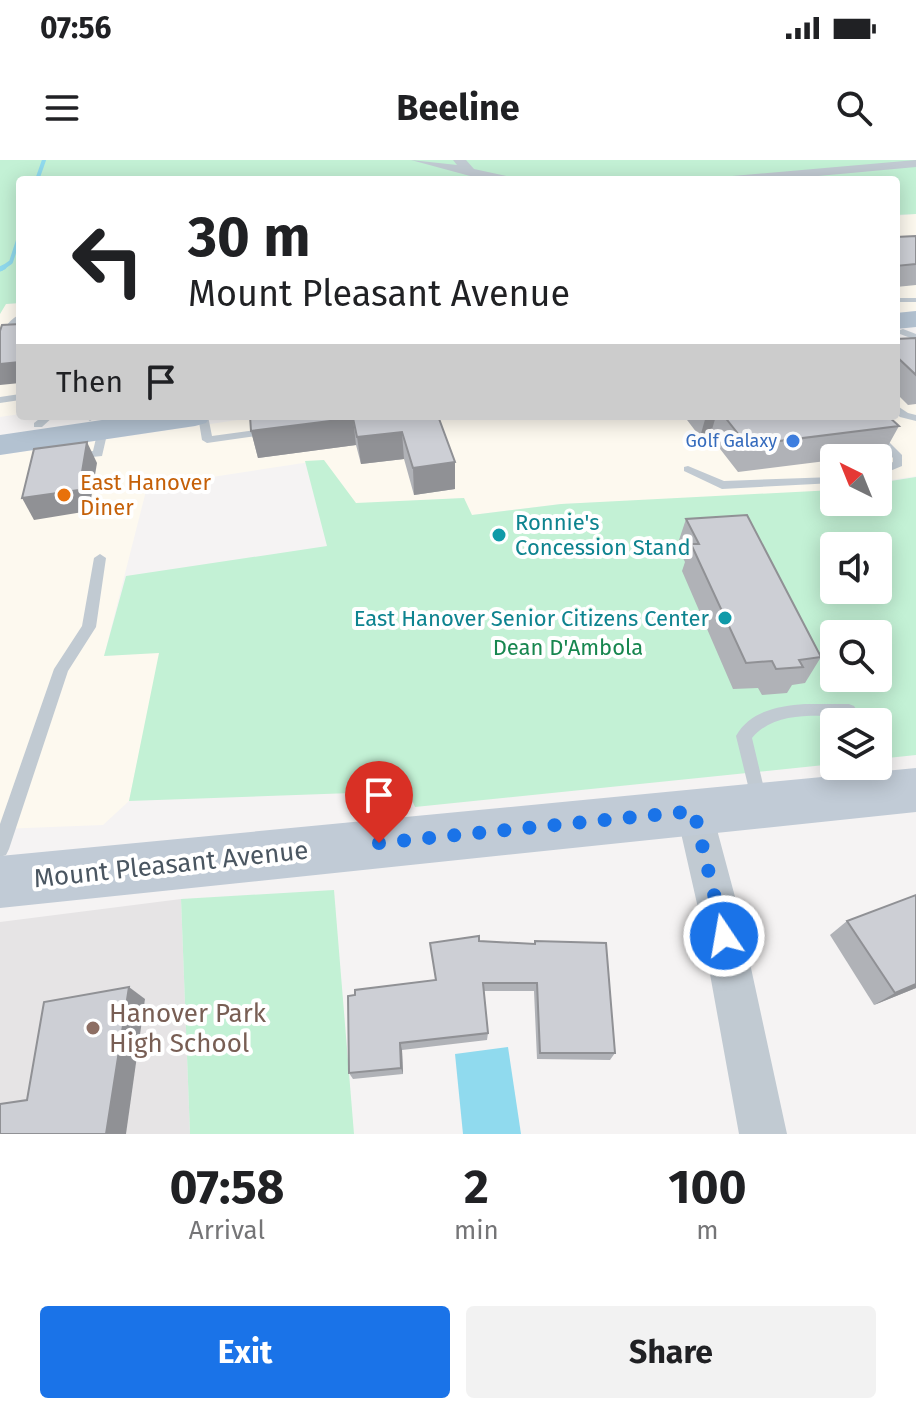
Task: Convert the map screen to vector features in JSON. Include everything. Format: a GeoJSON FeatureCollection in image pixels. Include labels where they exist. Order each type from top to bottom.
{"type":"FeatureCollection","features":[{"type":"Feature","properties":{"kind":"main road"},"geometry":{"type":"LineString","coordinates":[[0,445],[95,420],[201,428]]}},
{"type":"Feature","properties":{"kind":"main road"},"geometry":{"type":"LineString","coordinates":[[0,431],[39,433]]}},
{"type":"Feature","properties":{"kind":"street"},"geometry":{"type":"LineString","coordinates":[[417,160],[494,176]]}},
{"type":"Feature","properties":{"kind":"street"},"geometry":{"type":"LineString","coordinates":[[459,160],[470,172]]}},
{"type":"Feature","properties":{"kind":"street"},"geometry":{"type":"LineString","coordinates":[[775,176],[916,163]]}},
{"type":"Feature","properties":{"kind":"street","name":"Mount Pleasant Avenue"},"geometry":{"type":"LineString","coordinates":[[0,882],[760,805],[896,781]]}},
{"type":"Feature","properties":{"kind":"street"},"geometry":{"type":"LineString","coordinates":[[694,811],[718,908],[763,1134]]}},
{"type":"Feature","properties":{"kind":"lane"},"geometry":{"type":"LineString","coordinates":[[907,321],[916,300]]}},
{"type":"Feature","properties":{"kind":"lane"},"geometry":{"type":"LineString","coordinates":[[0,351],[8,328],[16,321]]}},
{"type":"Feature","properties":{"kind":"lane"},"geometry":{"type":"LineString","coordinates":[[67,459],[98,454],[95,420]]}},
{"type":"Feature","properties":{"kind":"lane"},"geometry":{"type":"LineString","coordinates":[[861,420],[885,444]]}},
{"type":"Feature","properties":{"kind":"lane"},"geometry":{"type":"LineString","coordinates":[[201,428],[285,429]]}},
{"type":"Feature","properties":{"kind":"lane"},"geometry":{"type":"LineString","coordinates":[[892,451],[898,457],[898,464],[892,468]]}},
{"type":"Feature","properties":{"kind":"lane"},"geometry":{"type":"LineString","coordinates":[[688,469],[722,485],[820,481]]}},
{"type":"Feature","properties":{"kind":"lane"},"geometry":{"type":"LineString","coordinates":[[0,849],[61,669],[89,627],[100,558]]}},
{"type":"Feature","properties":{"kind":"lane"},"geometry":{"type":"LineString","coordinates":[[760,805],[744,736],[754,721],[769,714],[820,711]]}},
{"type":"Feature","properties":{"kind":"shaded area"},"geometry":{"type":"Polygon","coordinates":[[[916,214],[916,311],[900,313],[900,216],[916,214]]]}},
{"type":"Feature","properties":{"kind":"shaded area"},"geometry":{"type":"Polygon","coordinates":[[[16,303],[16,415],[0,417],[0,314],[5,304],[16,303]]]}},
{"type":"Feature","properties":{"kind":"shaded area"},"geometry":{"type":"Polygon","coordinates":[[[916,337],[916,476],[892,480],[892,444],[820,444],[820,492],[561,504],[471,515],[464,498],[356,504],[323,460],[147,487],[104,656],[160,652],[129,801],[103,825],[0,829],[0,455],[237,420],[900,420],[900,339],[916,337]]]}},
{"type":"Feature","properties":{"kind":"shaded area","name":"Hanover Park High School"},"geometry":{"type":"Polygon","coordinates":[[[181,899],[190,1134],[0,1134],[0,922],[181,899]]]}},
{"type":"Feature","properties":{"kind":"green space"},"geometry":{"type":"Polygon","coordinates":[[[0,160],[916,160],[916,214],[900,215],[900,176],[16,176],[16,303],[6,304],[0,314],[0,160]]]}},
{"type":"Feature","properties":{"kind":"green space","name":"Dean D'Ambola"},"geometry":{"type":"Polygon","coordinates":[[[324,460],[356,503],[464,498],[472,515],[561,504],[820,491],[820,516],[892,516],[892,481],[916,477],[916,755],[892,758],[892,708],[820,708],[820,765],[415,807],[408,791],[129,801],[159,653],[104,656],[126,576],[327,546],[305,461],[324,460]]]}},
{"type":"Feature","properties":{"kind":"green space"},"geometry":{"type":"Polygon","coordinates":[[[334,890],[354,1134],[190,1134],[181,899],[334,890]]]}},
{"type":"Feature","properties":{"kind":"water"},"geometry":{"type":"Polygon","coordinates":[[[508,1047],[521,1134],[463,1134],[455,1054],[508,1047]]]}},
{"type":"Feature","properties":{"kind":"building"},"geometry":{"type":"Polygon","coordinates":[[[916,236],[916,264],[900,266],[900,237],[916,236]]]}},
{"type":"Feature","properties":{"kind":"building"},"geometry":{"type":"Polygon","coordinates":[[[16,324],[16,362],[0,364],[2,325],[16,324]]]}},
{"type":"Feature","properties":{"kind":"building"},"geometry":{"type":"Polygon","coordinates":[[[916,338],[916,375],[900,360],[900,339],[916,338]]]}},
{"type":"Feature","properties":{"kind":"building"},"geometry":{"type":"Polygon","coordinates":[[[250,420],[337,420],[251,431],[250,420]]]}},
{"type":"Feature","properties":{"kind":"building"},"geometry":{"type":"Polygon","coordinates":[[[353,420],[439,420],[455,462],[413,468],[402,432],[357,437],[353,420]]]}},
{"type":"Feature","properties":{"kind":"building"},"geometry":{"type":"Polygon","coordinates":[[[727,420],[892,420],[899,426],[747,445],[727,420]]]}},
{"type":"Feature","properties":{"kind":"building"},"geometry":{"type":"Polygon","coordinates":[[[87,442],[79,490],[22,498],[34,449],[87,442]]]}},
{"type":"Feature","properties":{"kind":"building"},"geometry":{"type":"Polygon","coordinates":[[[747,515],[820,657],[799,660],[803,667],[776,669],[772,661],[746,663],[691,544],[699,544],[686,519],[747,515]]]}},
{"type":"Feature","properties":{"kind":"building"},"geometry":{"type":"Polygon","coordinates":[[[916,895],[916,984],[895,993],[847,921],[916,895]]]}},
{"type":"Feature","properties":{"kind":"building"},"geometry":{"type":"Polygon","coordinates":[[[479,936],[479,941],[606,943],[615,1053],[540,1053],[537,983],[483,983],[488,1033],[400,1043],[401,1068],[349,1073],[348,996],[355,995],[355,990],[436,980],[430,943],[479,936]]]}},
{"type":"Feature","properties":{"kind":"building"},"geometry":{"type":"Polygon","coordinates":[[[129,987],[106,1134],[0,1134],[0,1104],[27,1100],[44,1002],[129,987]]]}},
{"type":"Feature","properties":{"kind":"waterway"},"geometry":{"type":"LineString","coordinates":[[38,176],[44,160]]}},
{"type":"Feature","properties":{"kind":"waterway"},"geometry":{"type":"LineString","coordinates":[[4,267],[11,262],[16,246]]}},
{"type":"Feature","properties":{"kind":"place","name":"Golf Galaxy"},"geometry":{"type":"Point","coordinates":[793,441]}},
{"type":"Feature","properties":{"kind":"place","name":"East Hanover Diner"},"geometry":{"type":"Point","coordinates":[64,495]}},
{"type":"Feature","properties":{"kind":"place","name":"Ronnie's Concession Stand"},"geometry":{"type":"Point","coordinates":[499,535]}},
{"type":"Feature","properties":{"kind":"place","name":"East Hanover Senior Citizens Center"},"geometry":{"type":"Point","coordinates":[725,618]}},
{"type":"Feature","properties":{"kind":"place","name":"Hanover Park High School"},"geometry":{"type":"Point","coordinates":[93,1028]}},
{"type":"Feature","properties":{"kind":"route"},"geometry":{"type":"LineString","coordinates":[[379,843],[694,811],[724,936]]}}]}
